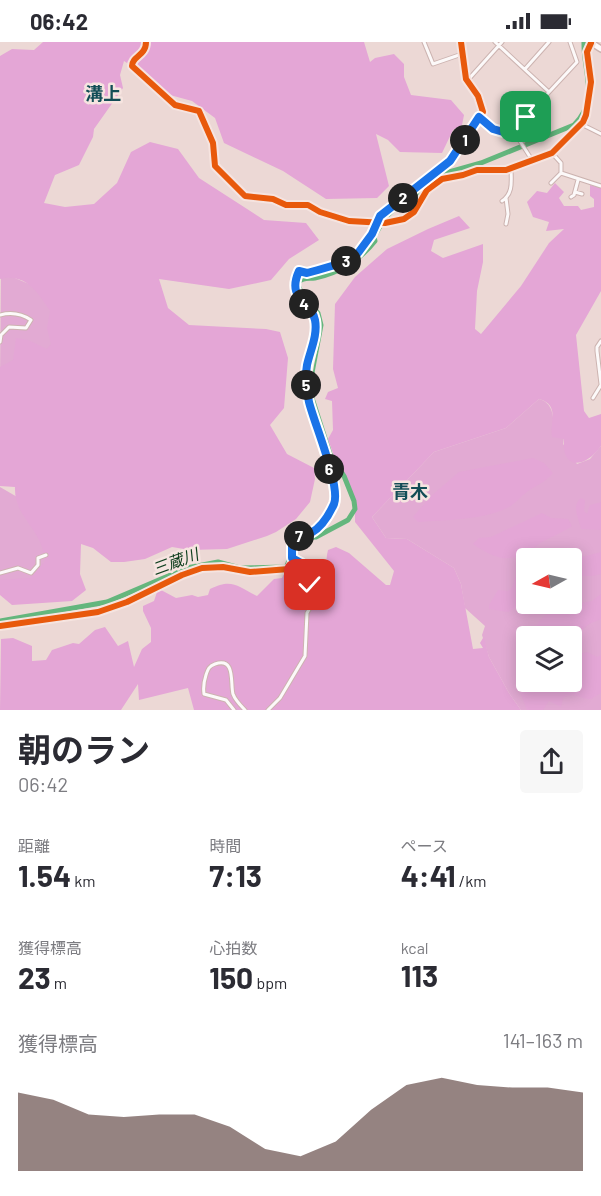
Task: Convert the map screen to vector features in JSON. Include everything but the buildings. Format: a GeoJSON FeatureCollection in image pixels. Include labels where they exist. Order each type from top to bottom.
{"type":"FeatureCollection","features":[{"type":"Feature","properties":{"kind":"main road"},"geometry":{"type":"LineString","coordinates":[[591,43],[601,49]]}},
{"type":"Feature","properties":{"kind":"street"},"geometry":{"type":"LineString","coordinates":[[146,42],[144,51],[133,60],[132,66],[175,105],[199,111],[213,143],[215,166],[245,196],[273,199],[286,205],[308,205],[320,212],[349,221],[381,223],[400,221],[410,216],[424,194],[442,179],[477,170],[502,171],[552,153],[581,124],[586,115],[591,73],[587,52],[591,43]]}},
{"type":"Feature","properties":{"kind":"street"},"geometry":{"type":"LineString","coordinates":[[424,42],[429,59],[433,64],[463,54]]}},
{"type":"Feature","properties":{"kind":"street"},"geometry":{"type":"LineString","coordinates":[[0,626],[98,612],[127,602],[182,575],[202,568],[224,567],[250,572],[289,570],[295,540],[300,535],[311,533],[325,522],[335,498],[328,462],[308,400],[306,382],[315,335],[315,317],[300,300],[295,280],[300,270],[307,273],[342,263],[358,253],[381,223],[388,209],[450,161],[483,112],[478,96],[467,81],[461,42]]}},
{"type":"Feature","properties":{"kind":"street"},"geometry":{"type":"LineString","coordinates":[[525,69],[549,42]]}},
{"type":"Feature","properties":{"kind":"street"},"geometry":{"type":"LineString","coordinates":[[510,134],[577,62],[570,42]]}},
{"type":"Feature","properties":{"kind":"street"},"geometry":{"type":"LineString","coordinates":[[467,81],[499,43],[549,92]]}},
{"type":"Feature","properties":{"kind":"street"},"geometry":{"type":"LineString","coordinates":[[479,117],[493,129],[510,134],[521,141],[532,160]]}},
{"type":"Feature","properties":{"kind":"street"},"geometry":{"type":"LineString","coordinates":[[581,124],[601,134]]}},
{"type":"Feature","properties":{"kind":"street"},"geometry":{"type":"LineString","coordinates":[[551,183],[561,173],[561,163],[552,153]]}},
{"type":"Feature","properties":{"kind":"street"},"geometry":{"type":"LineString","coordinates":[[506,224],[508,214],[504,200],[511,188],[511,168]]}},
{"type":"Feature","properties":{"kind":"street"},"geometry":{"type":"LineString","coordinates":[[561,173],[601,186]]}},
{"type":"Feature","properties":{"kind":"street"},"geometry":{"type":"LineString","coordinates":[[571,197],[578,180]]}},
{"type":"Feature","properties":{"kind":"street"},"geometry":{"type":"LineString","coordinates":[[575,192],[582,194]]}},
{"type":"Feature","properties":{"kind":"street"},"geometry":{"type":"LineString","coordinates":[[0,315],[6,313],[24,315],[31,320],[26,328],[9,327],[1,335],[0,342]]}},
{"type":"Feature","properties":{"kind":"street"},"geometry":{"type":"LineString","coordinates":[[593,398],[601,384],[597,347],[601,341]]}},
{"type":"Feature","properties":{"kind":"street"},"geometry":{"type":"LineString","coordinates":[[0,573],[18,568],[31,573],[38,565],[38,558],[46,555]]}},
{"type":"Feature","properties":{"kind":"street"},"geometry":{"type":"LineString","coordinates":[[268,710],[280,698],[305,656],[307,613],[316,597],[304,567],[292,558]]}},
{"type":"Feature","properties":{"kind":"street"},"geometry":{"type":"LineString","coordinates":[[234,710],[225,700],[204,694],[205,679],[212,665],[225,663],[229,666],[233,694],[244,710]]}},
{"type":"Feature","properties":{"kind":"shaded area"},"geometry":{"type":"Polygon","coordinates":[[[43,42],[364,42],[370,62],[375,58],[394,54],[404,64],[404,77],[411,95],[451,100],[464,115],[462,125],[453,130],[442,153],[400,152],[388,140],[376,134],[389,186],[377,198],[326,199],[283,171],[224,143],[215,118],[192,101],[170,95],[156,82],[124,61],[120,75],[123,88],[94,129],[93,137],[79,165],[55,175],[44,203],[65,207],[94,204],[117,183],[131,152],[150,142],[178,149],[199,178],[264,220],[306,223],[319,240],[289,259],[271,280],[229,289],[159,279],[168,308],[189,325],[266,329],[280,332],[288,358],[284,408],[270,425],[287,454],[314,468],[315,479],[310,502],[296,519],[267,536],[227,549],[190,550],[172,547],[145,559],[124,562],[111,562],[93,548],[81,544],[80,574],[86,590],[72,601],[12,605],[0,595],[0,580],[30,578],[45,561],[40,542],[17,503],[15,487],[0,486],[0,367],[13,360],[16,338],[28,340],[47,349],[51,344],[47,328],[50,311],[41,297],[24,281],[0,279],[0,56],[12,49],[34,50],[43,42]]]}},
{"type":"Feature","properties":{"kind":"shaded area"},"geometry":{"type":"Polygon","coordinates":[[[555,183],[564,192],[559,198],[564,206],[578,206],[581,210],[594,207],[594,199],[590,196],[590,185],[601,188],[601,291],[576,335],[584,411],[589,418],[601,414],[601,446],[582,462],[570,461],[566,457],[564,439],[552,437],[553,415],[550,406],[539,399],[506,428],[434,452],[372,517],[386,538],[407,539],[454,568],[461,584],[473,649],[483,648],[480,643],[484,638],[489,657],[521,710],[194,710],[188,688],[139,700],[138,684],[121,710],[0,710],[1,639],[13,638],[32,646],[32,661],[46,660],[52,650],[73,643],[79,644],[95,630],[105,627],[118,646],[128,641],[134,667],[142,649],[151,642],[151,628],[143,606],[154,601],[157,592],[161,590],[176,598],[192,595],[198,597],[208,595],[210,589],[229,584],[239,586],[257,596],[274,579],[282,578],[292,558],[301,563],[315,593],[328,576],[328,550],[336,547],[349,553],[386,585],[390,585],[394,571],[355,522],[351,488],[336,462],[328,439],[333,430],[332,401],[325,399],[328,392],[338,388],[333,369],[335,304],[355,277],[387,249],[459,216],[470,228],[434,240],[431,251],[443,258],[483,244],[475,329],[481,334],[521,286],[549,243],[564,229],[546,231],[549,222],[533,217],[527,202],[537,191],[547,193],[555,183]]]}},
{"type":"Feature","properties":{"kind":"shaded area"},"geometry":{"type":"Polygon","coordinates":[[[1,272],[50,293],[56,358],[0,378],[1,272]]]}},
{"type":"Feature","properties":{"kind":"shaded area"},"geometry":{"type":"Polygon","coordinates":[[[539,399],[550,406],[554,427],[564,438],[563,444],[577,464],[590,459],[601,446],[601,710],[521,710],[489,657],[482,635],[485,626],[465,608],[461,584],[454,568],[407,539],[386,538],[372,517],[434,452],[506,428],[539,399]]]}},
{"type":"Feature","properties":{"kind":"shaded area"},"geometry":{"type":"Polygon","coordinates":[[[533,458],[544,463],[553,473],[509,507],[488,515],[465,519],[418,522],[413,517],[430,497],[459,472],[533,458]]]}},
{"type":"Feature","properties":{"kind":"shaded area"},"geometry":{"type":"Polygon","coordinates":[[[0,487],[31,505],[58,566],[44,591],[0,586],[0,487]]]}},
{"type":"Feature","properties":{"kind":"shaded area"},"geometry":{"type":"Polygon","coordinates":[[[581,498],[585,500],[584,511],[587,514],[590,505],[601,502],[601,530],[581,529],[576,505],[581,498]]]}},
{"type":"Feature","properties":{"kind":"shaded area"},"geometry":{"type":"Polygon","coordinates":[[[542,513],[551,518],[568,519],[572,526],[533,548],[516,548],[516,557],[511,558],[492,555],[473,544],[479,538],[491,537],[542,513]]]}},
{"type":"Feature","properties":{"kind":"shaded area"},"geometry":{"type":"Polygon","coordinates":[[[601,552],[601,574],[582,576],[582,557],[601,552]]]}},
{"type":"Feature","properties":{"kind":"shaded area"},"geometry":{"type":"Polygon","coordinates":[[[516,575],[516,607],[508,612],[489,609],[498,590],[508,591],[516,575]]]}},
{"type":"Feature","properties":{"kind":"shaded area"},"geometry":{"type":"Polygon","coordinates":[[[601,594],[601,619],[582,630],[582,626],[537,626],[548,614],[582,614],[582,603],[592,601],[601,594]]]}},
{"type":"Feature","properties":{"kind":"shaded area"},"geometry":{"type":"Polygon","coordinates":[[[587,652],[597,657],[601,655],[601,693],[591,699],[570,695],[563,698],[561,707],[549,701],[543,710],[527,710],[520,692],[582,692],[582,653],[587,652]]]}},
{"type":"Feature","properties":{"kind":"waterway","name":"三蔵川"},"geometry":{"type":"LineString","coordinates":[[0,621],[107,602],[187,568],[218,562],[240,568],[286,567],[291,538],[316,537],[348,520],[355,509],[354,501],[344,476],[330,454],[312,398],[311,378],[321,325],[318,313],[302,294],[297,283],[303,279],[332,273],[356,260],[375,241],[374,237],[384,219],[442,174],[481,163],[574,125],[582,115],[588,95],[584,42]]}},
{"type":"Feature","properties":{"kind":"cycle path"},"geometry":{"type":"LineString","coordinates":[[146,42],[144,50],[134,60],[132,66],[175,105],[199,111],[213,143],[215,166],[245,196],[273,199],[286,205],[308,205],[320,212],[349,221],[385,223],[404,219],[414,212],[427,190],[442,179],[477,170],[506,170],[552,153],[583,122],[586,115],[591,82],[587,52],[591,43]]}},
{"type":"Feature","properties":{"kind":"cycle path"},"geometry":{"type":"LineString","coordinates":[[0,626],[98,612],[127,602],[182,575],[202,568],[223,567],[250,572],[289,569],[292,562],[292,544],[296,539],[315,531],[323,524],[332,510],[335,497],[307,390],[315,318],[296,291],[294,285],[296,278],[300,270],[307,273],[342,263],[358,253],[370,237],[380,216],[450,161],[483,112],[478,96],[466,79],[461,42]]}},
{"type":"Feature","properties":{"kind":"district","name":"溝上"},"geometry":{"type":"Point","coordinates":[103,93]}},
{"type":"Feature","properties":{"kind":"district","name":"青木"},"geometry":{"type":"Point","coordinates":[410,491]}},
{"type":"Feature","properties":{"kind":"route"},"geometry":{"type":"LineString","coordinates":[[310,585],[304,567],[292,558],[292,544],[300,535],[311,533],[325,522],[335,498],[328,462],[308,400],[306,375],[315,335],[315,317],[300,300],[296,290],[295,280],[299,271],[307,273],[342,263],[358,253],[372,234],[380,216],[450,161],[479,117],[493,129],[510,134],[526,117]]}}]}
